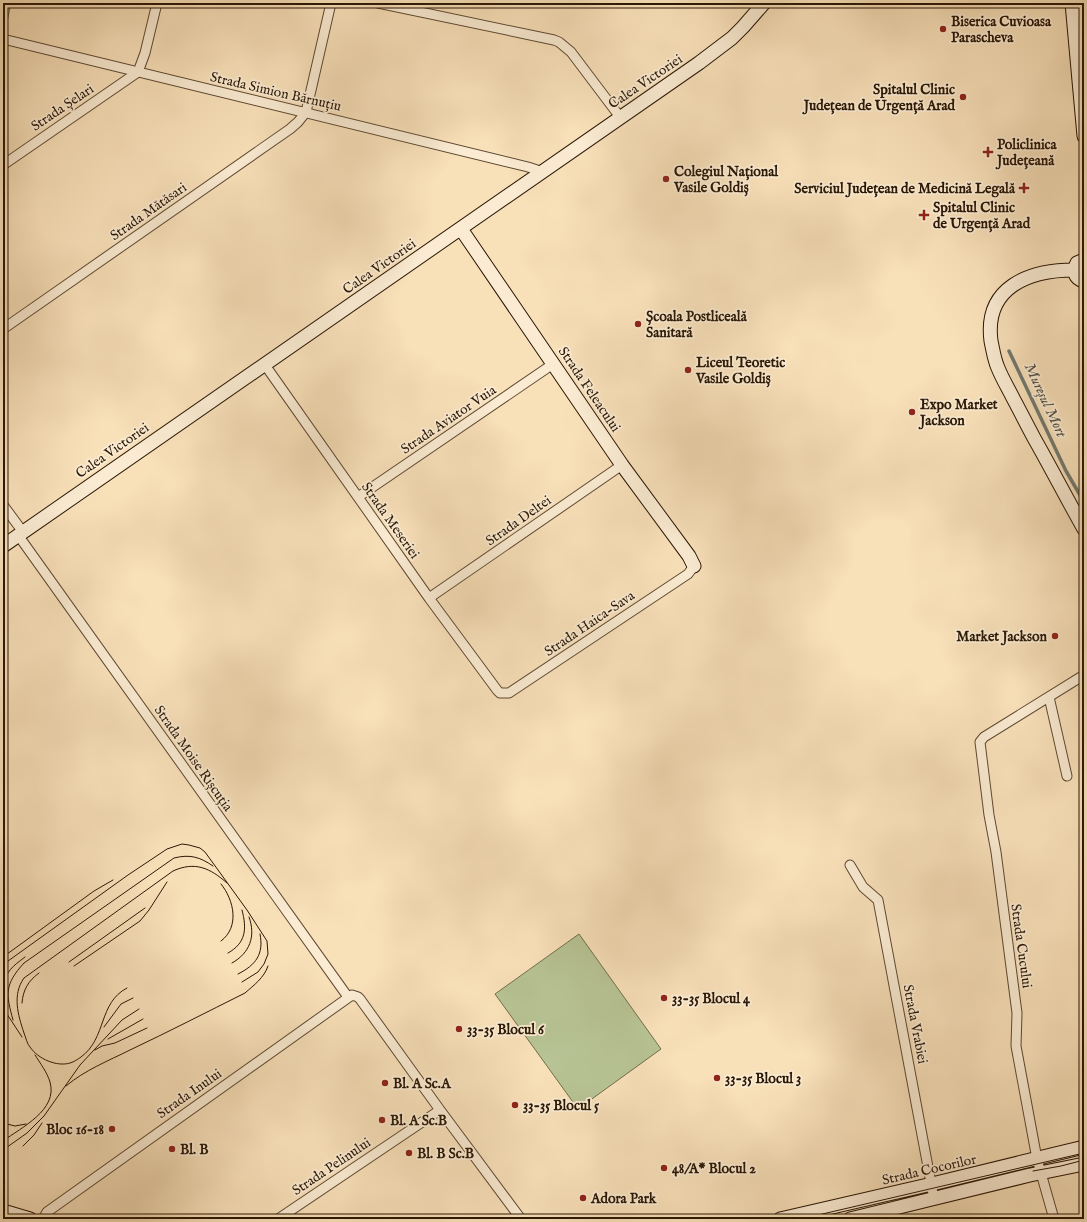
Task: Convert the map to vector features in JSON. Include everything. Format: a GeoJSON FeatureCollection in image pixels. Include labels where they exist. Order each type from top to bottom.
{"type":"FeatureCollection","features":[{"type":"Feature","properties":{"kind":"main road","name":"Calea Victoriei"},"geometry":{"type":"LineString","coordinates":[[3,546],[543,172],[620,117],[699,64],[732,38],[764,3]]}},
{"type":"Feature","properties":{"kind":"main road"},"geometry":{"type":"LineString","coordinates":[[1072,3],[1081,72],[1084,136]]}},
{"type":"Feature","properties":{"kind":"main road","name":"Strada Feleacului"},"geometry":{"type":"LineString","coordinates":[[461,229],[622,464],[689,556],[694,566]]}},
{"type":"Feature","properties":{"kind":"main road"},"geometry":{"type":"LineString","coordinates":[[1084,260],[1077,263],[1074,270],[1078,279],[1084,281]]}},
{"type":"Feature","properties":{"kind":"main road"},"geometry":{"type":"LineString","coordinates":[[1074,270],[1055,270],[1035,275],[1026,278],[1007,290],[994,307],[991,319],[991,335],[993,354],[1001,374],[1084,529]]}},
{"type":"Feature","properties":{"kind":"main road","name":"Strada Cocorilor"},"geometry":{"type":"LineString","coordinates":[[780,1219],[1084,1147]]}},
{"type":"Feature","properties":{"kind":"main road"},"geometry":{"type":"LineString","coordinates":[[850,1219],[1040,1173],[1084,1164]]}},
{"type":"Feature","properties":{"kind":"main road"},"geometry":{"type":"LineString","coordinates":[[3,1211],[30,1219]]}},
{"type":"Feature","properties":{"kind":"street"},"geometry":{"type":"LineString","coordinates":[[138,72],[146,53],[157,3]]}},
{"type":"Feature","properties":{"kind":"street"},"geometry":{"type":"LineString","coordinates":[[306,112],[330,3]]}},
{"type":"Feature","properties":{"kind":"street"},"geometry":{"type":"LineString","coordinates":[[378,3],[559,42],[571,52],[620,117]]}},
{"type":"Feature","properties":{"kind":"street","name":"Strada Simion Bărnuțiu"},"geometry":{"type":"LineString","coordinates":[[3,39],[306,112],[543,172]]}},
{"type":"Feature","properties":{"kind":"street","name":"Strada Șelari"},"geometry":{"type":"LineString","coordinates":[[3,165],[138,72]]}},
{"type":"Feature","properties":{"kind":"street","name":"Strada Mătăsari"},"geometry":{"type":"LineString","coordinates":[[3,329],[290,129],[306,112]]}},
{"type":"Feature","properties":{"kind":"street","name":"Strada Meseriei"},"geometry":{"type":"LineString","coordinates":[[265,364],[429,598],[497,690]]}},
{"type":"Feature","properties":{"kind":"street","name":"Strada Aviator Vuia"},"geometry":{"type":"LineString","coordinates":[[358,497],[553,364]]}},
{"type":"Feature","properties":{"kind":"street","name":"Strada Deltei"},"geometry":{"type":"LineString","coordinates":[[429,598],[622,464]]}},
{"type":"Feature","properties":{"kind":"street","name":"Strada Moise Rișcuția"},"geometry":{"type":"LineString","coordinates":[[3,505],[21,534],[351,996],[360,999],[521,1219]]}},
{"type":"Feature","properties":{"kind":"street","name":"Strada Haica-Sava"},"geometry":{"type":"LineString","coordinates":[[497,690],[500,693],[509,693],[688,574],[694,566]]}},
{"type":"Feature","properties":{"kind":"street"},"geometry":{"type":"LineString","coordinates":[[1067,776],[1049,697],[1084,675]]}},
{"type":"Feature","properties":{"kind":"street","name":"Strada Cucului"},"geometry":{"type":"LineString","coordinates":[[1049,697],[984,737],[980,742],[980,747],[989,815],[996,852],[1017,1013],[1016,1046],[1040,1173],[1054,1219]]}},
{"type":"Feature","properties":{"kind":"street","name":"Strada Vrabiei"},"geometry":{"type":"LineString","coordinates":[[850,865],[863,887],[878,900],[934,1199]]}},
{"type":"Feature","properties":{"kind":"street","name":"Strada Inului"},"geometry":{"type":"LineString","coordinates":[[43,1219],[47,1212],[351,996]]}},
{"type":"Feature","properties":{"kind":"street","name":"Strada Pelinului"},"geometry":{"type":"LineString","coordinates":[[278,1219],[440,1110]]}},
{"type":"Feature","properties":{"kind":"green space"},"geometry":{"type":"Polygon","coordinates":[[[3,3],[11,3],[7,22],[3,21],[3,3]]]}},
{"type":"Feature","properties":{"kind":"green space"},"geometry":{"type":"Polygon","coordinates":[[[579,934],[661,1049],[578,1109],[495,994],[579,934]]]}},
{"type":"Feature","properties":{"kind":"waterway","name":"Mureșul Mort"},"geometry":{"type":"LineString","coordinates":[[1009,351],[1066,471],[1084,502]]}},
{"type":"Feature","properties":{"kind":"tram line"},"geometry":{"type":"LineString","coordinates":[[3,968],[8,961],[128,875],[167,849],[182,844],[200,848],[205,852],[247,910],[267,941],[268,954],[264,964],[258,972],[242,982]]}},
{"type":"Feature","properties":{"kind":"tram line"},"geometry":{"type":"LineString","coordinates":[[13,1020],[8,990],[17,971],[24,963],[174,858],[185,856],[195,857],[204,860],[213,866]]}},
{"type":"Feature","properties":{"kind":"tram line"},"geometry":{"type":"LineString","coordinates":[[127,988],[118,994],[111,1002],[95,1040],[89,1049],[81,1057],[74,1061],[65,1064],[48,1061],[33,1051],[28,1044],[17,1005],[18,991],[24,978],[173,871],[195,866],[214,873],[227,883]]}},
{"type":"Feature","properties":{"kind":"tram line"},"geometry":{"type":"LineString","coordinates":[[3,957],[94,891],[113,880]]}},
{"type":"Feature","properties":{"kind":"tram line"},"geometry":{"type":"LineString","coordinates":[[74,966],[140,921],[167,882]]}},
{"type":"Feature","properties":{"kind":"tram line"},"geometry":{"type":"LineString","coordinates":[[221,884],[226,890],[232,905],[233,913],[231,928],[221,941]]}},
{"type":"Feature","properties":{"kind":"tram line"},"geometry":{"type":"LineString","coordinates":[[69,962],[145,908]]}},
{"type":"Feature","properties":{"kind":"tram line"},"geometry":{"type":"LineString","coordinates":[[228,953],[238,945],[244,935],[245,929],[242,910]]}},
{"type":"Feature","properties":{"kind":"tram line"},"geometry":{"type":"LineString","coordinates":[[232,963],[243,954],[250,943],[252,931],[249,917]]}},
{"type":"Feature","properties":{"kind":"tram line"},"geometry":{"type":"LineString","coordinates":[[238,974],[250,967],[260,953],[260,934]]}},
{"type":"Feature","properties":{"kind":"tram line"},"geometry":{"type":"LineString","coordinates":[[3,986],[6,976],[11,969],[25,957]]}},
{"type":"Feature","properties":{"kind":"tram line"},"geometry":{"type":"LineString","coordinates":[[66,1086],[73,1080],[97,1066],[245,993],[261,978],[268,966]]}},
{"type":"Feature","properties":{"kind":"tram line"},"geometry":{"type":"LineString","coordinates":[[22,1003],[27,986],[39,973]]}},
{"type":"Feature","properties":{"kind":"tram line"},"geometry":{"type":"LineString","coordinates":[[104,1027],[121,1004],[133,998]]}},
{"type":"Feature","properties":{"kind":"tram line"},"geometry":{"type":"LineString","coordinates":[[3,1008],[22,1037]]}},
{"type":"Feature","properties":{"kind":"tram line"},"geometry":{"type":"LineString","coordinates":[[3,1150],[27,1133],[44,1116],[80,1065],[122,1020],[139,1009]]}},
{"type":"Feature","properties":{"kind":"tram line"},"geometry":{"type":"LineString","coordinates":[[108,1039],[143,1019]]}},
{"type":"Feature","properties":{"kind":"tram line"},"geometry":{"type":"LineString","coordinates":[[95,1050],[102,1046],[115,1043],[147,1028]]}},
{"type":"Feature","properties":{"kind":"tram line"},"geometry":{"type":"LineString","coordinates":[[3,1141],[37,1117],[49,1101],[51,1092],[50,1082],[35,1055]]}},
{"type":"Feature","properties":{"kind":"tram line"},"geometry":{"type":"LineString","coordinates":[[3,1123],[15,1126],[26,1124]]}},
{"type":"Feature","properties":{"kind":"tram line"},"geometry":{"type":"LineString","coordinates":[[23,1146],[34,1135],[42,1123]]}},
{"type":"Feature","properties":{"kind":"tram line"},"geometry":{"type":"LineString","coordinates":[[801,1219],[1084,1153]]}},
{"type":"Feature","properties":{"kind":"tram line"},"geometry":{"type":"LineString","coordinates":[[1033,1171],[1084,1160]]}},
{"type":"Feature","properties":{"kind":"tram line"},"geometry":{"type":"LineString","coordinates":[[3,1216],[15,1219]]}},
{"type":"Feature","properties":{"kind":"place","name":"Biserica Cuvioasa Parascheva"},"geometry":{"type":"Point","coordinates":[943,29]}},
{"type":"Feature","properties":{"kind":"place","name":"Spitalul Clinic Județean de Urgență Arad"},"geometry":{"type":"Point","coordinates":[963,97]}},
{"type":"Feature","properties":{"kind":"place","name":"Policlinica Județeană"},"geometry":{"type":"Point","coordinates":[988,152]}},
{"type":"Feature","properties":{"kind":"place","name":"Colegiul Național Vasile Goldiș"},"geometry":{"type":"Point","coordinates":[666,179]}},
{"type":"Feature","properties":{"kind":"place","name":"Serviciul Județean de Medicină Legală"},"geometry":{"type":"Point","coordinates":[1024,188]}},
{"type":"Feature","properties":{"kind":"place","name":"Spitalul Clinic de Urgență Arad"},"geometry":{"type":"Point","coordinates":[924,215]}},
{"type":"Feature","properties":{"kind":"place","name":"Școala Postliceală Sanitară"},"geometry":{"type":"Point","coordinates":[638,324]}},
{"type":"Feature","properties":{"kind":"place","name":"Liceul Teoretic Vasile Goldiș"},"geometry":{"type":"Point","coordinates":[688,370]}},
{"type":"Feature","properties":{"kind":"place","name":"Expo Market Jackson"},"geometry":{"type":"Point","coordinates":[912,412]}},
{"type":"Feature","properties":{"kind":"place","name":"Market Jackson"},"geometry":{"type":"Point","coordinates":[1055,636]}},
{"type":"Feature","properties":{"kind":"place","name":"33-35 Blocul 4"},"geometry":{"type":"Point","coordinates":[664,998]}},
{"type":"Feature","properties":{"kind":"place","name":"33-35 Blocul 6"},"geometry":{"type":"Point","coordinates":[459,1029]}},
{"type":"Feature","properties":{"kind":"place","name":"33-35 Blocul 3"},"geometry":{"type":"Point","coordinates":[717,1078]}},
{"type":"Feature","properties":{"kind":"place","name":"Bl. A Sc.A"},"geometry":{"type":"Point","coordinates":[385,1083]}},
{"type":"Feature","properties":{"kind":"place","name":"33-35 Blocul 5"},"geometry":{"type":"Point","coordinates":[515,1105]}},
{"type":"Feature","properties":{"kind":"place","name":"Bl. A Sc.B"},"geometry":{"type":"Point","coordinates":[382,1120]}},
{"type":"Feature","properties":{"kind":"place","name":"Bloc 16-18"},"geometry":{"type":"Point","coordinates":[112,1129]}},
{"type":"Feature","properties":{"kind":"place","name":"Bl. B"},"geometry":{"type":"Point","coordinates":[172,1149]}},
{"type":"Feature","properties":{"kind":"place","name":"Bl. B Sc.B"},"geometry":{"type":"Point","coordinates":[409,1153]}},
{"type":"Feature","properties":{"kind":"place","name":"48/A* Blocul 2"},"geometry":{"type":"Point","coordinates":[664,1168]}},
{"type":"Feature","properties":{"kind":"place","name":"Adora Park"},"geometry":{"type":"Point","coordinates":[583,1198]}}]}
